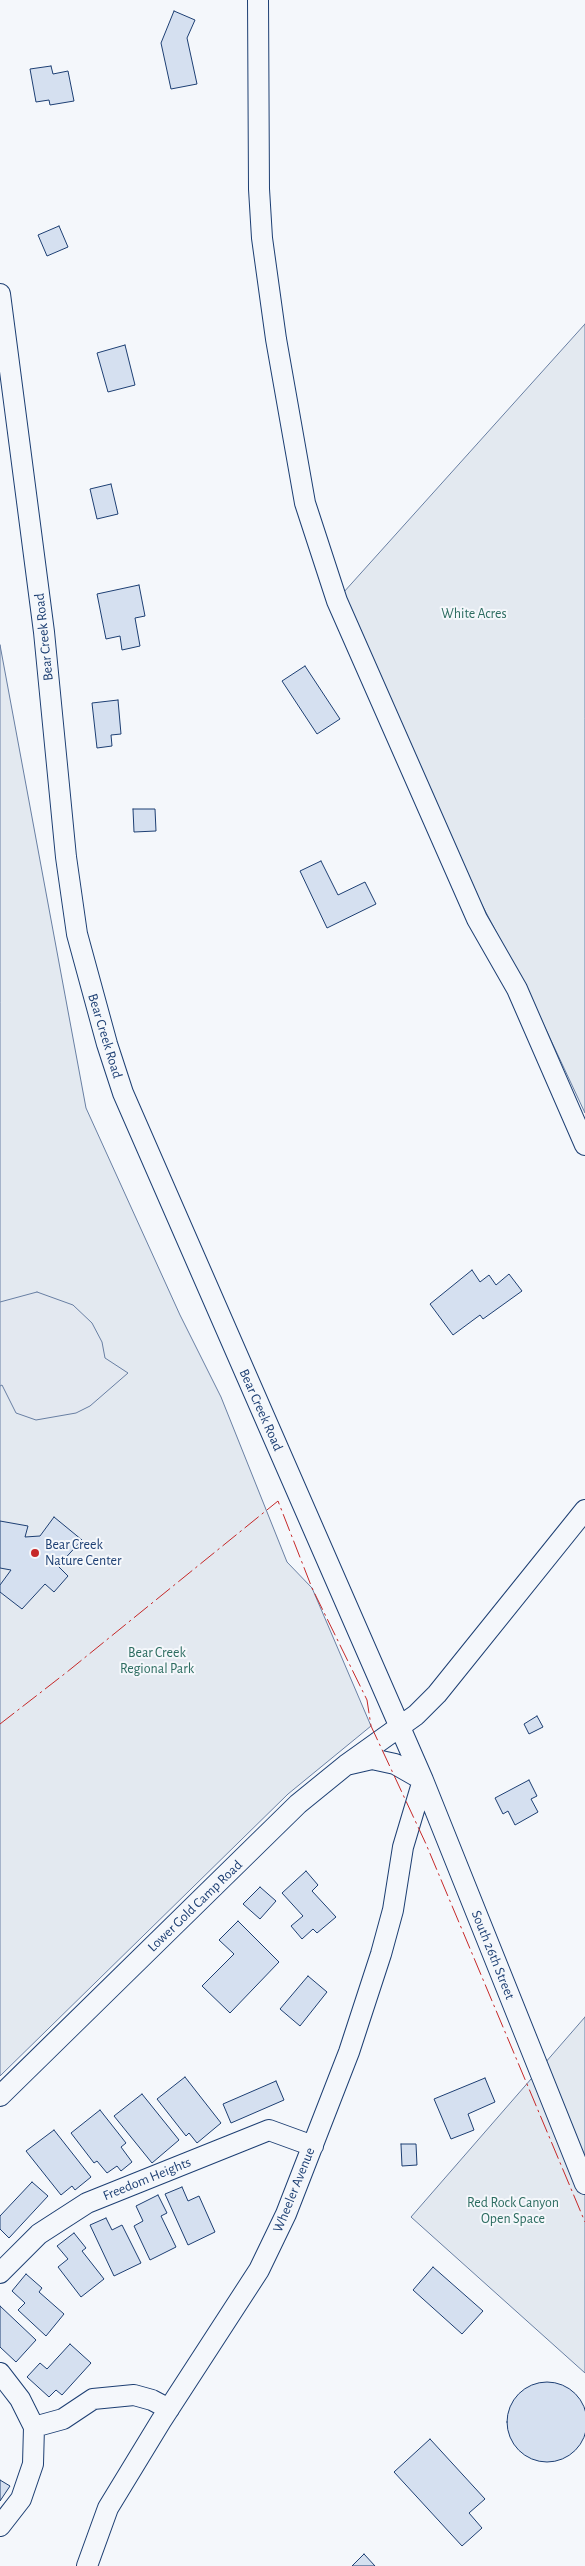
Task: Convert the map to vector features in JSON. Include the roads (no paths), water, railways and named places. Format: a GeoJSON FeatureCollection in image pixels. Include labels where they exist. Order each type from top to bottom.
{"type":"FeatureCollection","features":[{"type":"Feature","properties":{"kind":"street"},"geometry":{"type":"LineString","coordinates":[[258,0],[259,189],[262,238],[277,348],[304,494],[312,527],[337,601],[433,820],[477,919],[520,998],[585,1145]]}},
{"type":"Feature","properties":{"kind":"street","name":"Bear Creek Road"},"geometry":{"type":"LineString","coordinates":[[0,294],[44,632],[66,857],[77,934],[91,988],[122,1093],[399,1727]]}},
{"type":"Feature","properties":{"kind":"street","name":"Lower Gold Camp Road"},"geometry":{"type":"LineString","coordinates":[[0,2096],[298,1804],[346,1765],[399,1727],[437,1694],[585,1510]]}},
{"type":"Feature","properties":{"kind":"street","name":"South 26th Street"},"geometry":{"type":"LineString","coordinates":[[399,1727],[423,1780],[585,2184]]}},
{"type":"Feature","properties":{"kind":"street"},"geometry":{"type":"LineString","coordinates":[[346,1765],[372,1759],[395,1764],[423,1780]]}},
{"type":"Feature","properties":{"kind":"street","name":"Wheeler Avenue"},"geometry":{"type":"LineString","coordinates":[[87,2566],[108,2508],[169,2409],[260,2270],[286,2214],[349,2052],[381,1954],[393,1910],[403,1847],[423,1780]]}},
{"type":"Feature","properties":{"kind":"street","name":"Freedom Heights"},"geometry":{"type":"LineString","coordinates":[[0,2273],[39,2234],[87,2203],[269,2130],[313,2146]]}},
{"type":"Feature","properties":{"kind":"street"},"geometry":{"type":"LineString","coordinates":[[0,2373],[20,2399],[34,2427],[33,2464],[21,2499],[0,2526]]}},
{"type":"Feature","properties":{"kind":"street"},"geometry":{"type":"LineString","coordinates":[[34,2427],[63,2419],[93,2399],[134,2395],[152,2400],[169,2409]]}},
{"type":"Feature","properties":{"kind":"place","name":"Bear Creek Nature Center"},"geometry":{"type":"Point","coordinates":[35,1553]}},
{"type":"Feature","properties":{"kind":"park label","name":"White Acres"},"geometry":{"type":"Point","coordinates":[474,614]}},
{"type":"Feature","properties":{"kind":"park label","name":"Bear Creek Regional Park"},"geometry":{"type":"Point","coordinates":[157,1662]}},
{"type":"Feature","properties":{"kind":"park label","name":"Red Rock Canyon Open Space"},"geometry":{"type":"Point","coordinates":[513,2212]}}]}
